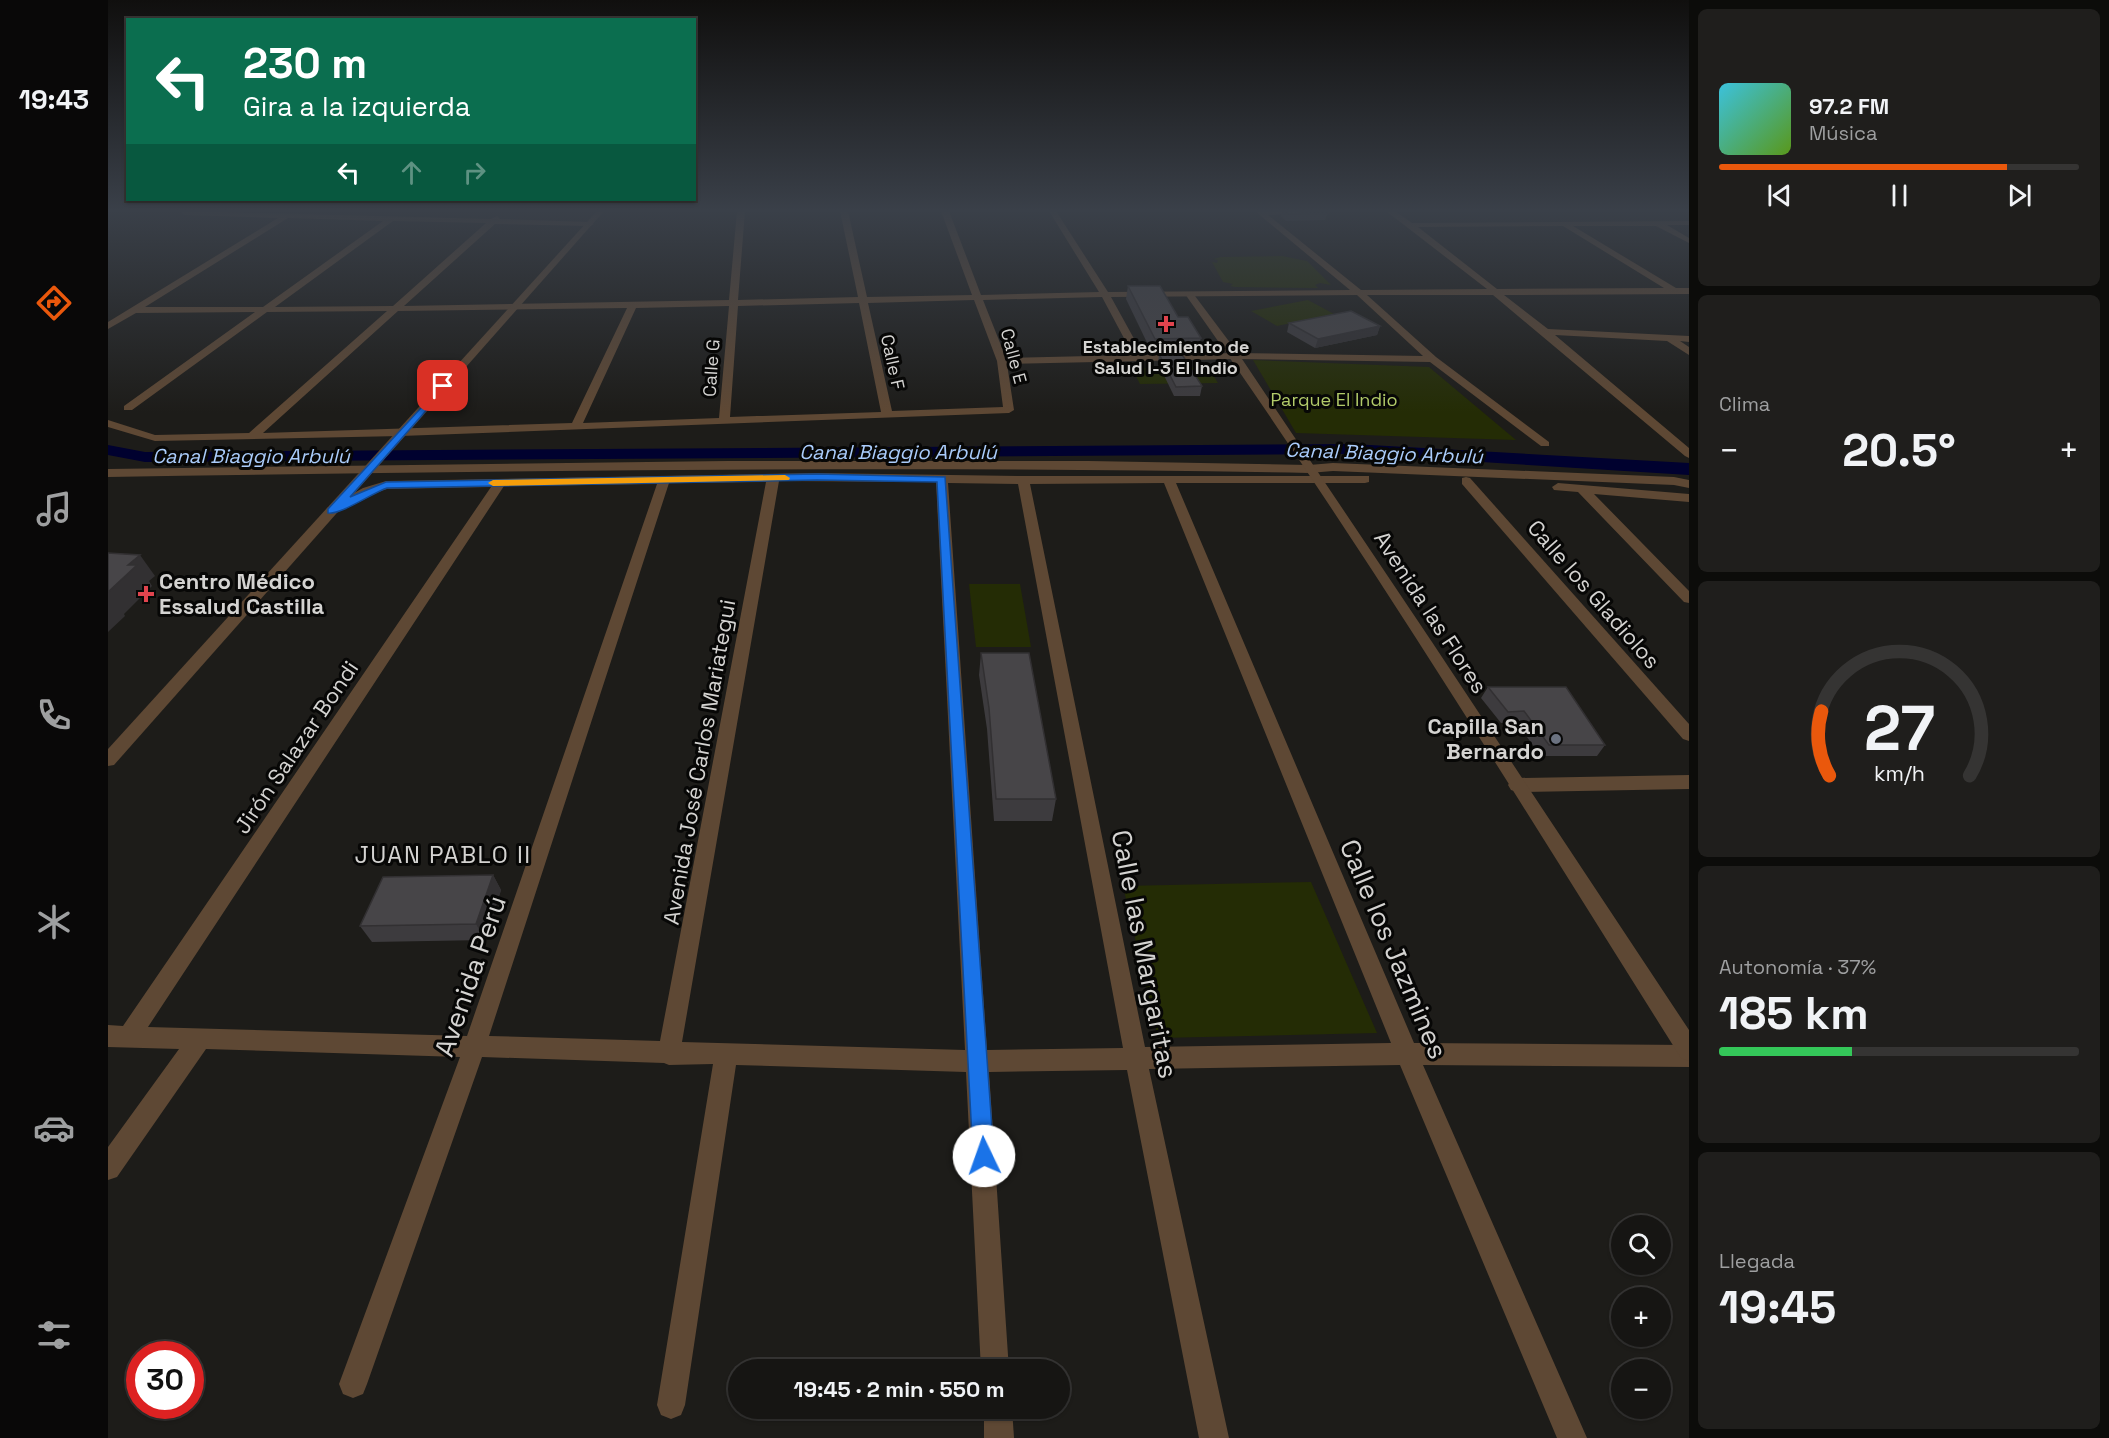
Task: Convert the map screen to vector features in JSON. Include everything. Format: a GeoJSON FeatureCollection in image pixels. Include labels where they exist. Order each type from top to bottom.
{"type":"FeatureCollection","features":[{"type":"Feature","properties":{"kind":"street"},"geometry":{"type":"LineString","coordinates":[[108,326],[185,278]]}},
{"type":"Feature","properties":{"kind":"street"},"geometry":{"type":"LineString","coordinates":[[128,408],[309,278]]}},
{"type":"Feature","properties":{"kind":"street"},"geometry":{"type":"LineString","coordinates":[[252,437],[431,278]]}},
{"type":"Feature","properties":{"kind":"street"},"geometry":{"type":"LineString","coordinates":[[109,758],[541,278]]}},
{"type":"Feature","properties":{"kind":"street","name":"Calle G"},"geometry":{"type":"LineString","coordinates":[[724,420],[734,278]]}},
{"type":"Feature","properties":{"kind":"street","name":"Calle F"},"geometry":{"type":"LineString","coordinates":[[858,278],[887,413]]}},
{"type":"Feature","properties":{"kind":"street","name":"Calle E"},"geometry":{"type":"LineString","coordinates":[[887,413],[1009,410],[1002,361],[971,278]]}},
{"type":"Feature","properties":{"kind":"street"},"geometry":{"type":"LineString","coordinates":[[1095,278],[1140,358]]}},
{"type":"Feature","properties":{"kind":"street"},"geometry":{"type":"LineString","coordinates":[[1341,278],[1432,359],[1545,444]]}},
{"type":"Feature","properties":{"kind":"street"},"geometry":{"type":"LineString","coordinates":[[1478,278],[1689,454]]}},
{"type":"Feature","properties":{"kind":"street"},"geometry":{"type":"LineString","coordinates":[[1654,278],[1675,291]]}},
{"type":"Feature","properties":{"kind":"street"},"geometry":{"type":"LineString","coordinates":[[133,310],[514,308],[1105,294],[1689,291]]}},
{"type":"Feature","properties":{"kind":"street","name":"Avenida las Flores"},"geometry":{"type":"LineString","coordinates":[[1189,294],[1235,356],[1689,1050]]}},
{"type":"Feature","properties":{"kind":"street"},"geometry":{"type":"LineString","coordinates":[[576,426],[633,305]]}},
{"type":"Feature","properties":{"kind":"street"},"geometry":{"type":"LineString","coordinates":[[1543,332],[1689,339]]}},
{"type":"Feature","properties":{"kind":"street"},"geometry":{"type":"LineString","coordinates":[[1670,338],[1689,352]]}},
{"type":"Feature","properties":{"kind":"street"},"geometry":{"type":"LineString","coordinates":[[1002,361],[1235,356],[1432,359]]}},
{"type":"Feature","properties":{"kind":"street"},"geometry":{"type":"LineString","coordinates":[[108,423],[155,438],[398,436],[887,413]]}},
{"type":"Feature","properties":{"kind":"street"},"geometry":{"type":"LineString","coordinates":[[108,473],[762,465],[1101,465],[1310,470],[1689,498]]}},
{"type":"Feature","properties":{"kind":"street"},"geometry":{"type":"LineString","coordinates":[[332,511],[368,491],[386,485],[773,478],[1168,480],[1357,468],[1674,481],[1689,484]]}},
{"type":"Feature","properties":{"kind":"street","name":"Avenida José Carlos Mariategui"},"geometry":{"type":"LineString","coordinates":[[669,1053],[773,478]]}},
{"type":"Feature","properties":{"kind":"street"},"geometry":{"type":"LineString","coordinates":[[942,479],[994,1359]]}},
{"type":"Feature","properties":{"kind":"street","name":"Avenida Perú"},"geometry":{"type":"LineString","coordinates":[[353,1384],[475,1046],[664,480]]}},
{"type":"Feature","properties":{"kind":"street","name":"Calle las Margaritas"},"geometry":{"type":"LineString","coordinates":[[1023,480],[1136,1059],[1214,1438]]}},
{"type":"Feature","properties":{"kind":"street","name":"Calle los Jazmines"},"geometry":{"type":"LineString","coordinates":[[1168,480],[1407,1054],[1572,1438]]}},
{"type":"Feature","properties":{"kind":"street","name":"Calle los Gladiolos"},"geometry":{"type":"LineString","coordinates":[[1466,481],[1689,735]]}},
{"type":"Feature","properties":{"kind":"street","name":"Jirón Salazar Bondi"},"geometry":{"type":"LineString","coordinates":[[118,1036],[500,483]]}},
{"type":"Feature","properties":{"kind":"street"},"geometry":{"type":"LineString","coordinates":[[1582,489],[1689,599]]}},
{"type":"Feature","properties":{"kind":"street"},"geometry":{"type":"LineString","coordinates":[[1517,784],[1689,782]]}},
{"type":"Feature","properties":{"kind":"street"},"geometry":{"type":"LineString","coordinates":[[118,1036],[726,1056],[978,1061],[1407,1054],[1689,1056]]}},
{"type":"Feature","properties":{"kind":"street"},"geometry":{"type":"LineString","coordinates":[[108,1168],[198,1040]]}},
{"type":"Feature","properties":{"kind":"street"},"geometry":{"type":"LineString","coordinates":[[671,1405],[726,1056]]}},
{"type":"Feature","properties":{"kind":"street"},"geometry":{"type":"LineString","coordinates":[[998,1419],[999,1438]]}},
{"type":"Feature","properties":{"kind":"green space"},"geometry":{"type":"Polygon","coordinates":[[[1221,278],[1324,278],[1331,285],[1320,283],[1315,285],[1318,288],[1235,287],[1230,286],[1233,284],[1223,282],[1221,278]]]}},
{"type":"Feature","properties":{"kind":"green space"},"geometry":{"type":"Polygon","coordinates":[[[1308,300],[1334,314],[1277,326],[1251,311],[1308,300]]]}},
{"type":"Feature","properties":{"kind":"green space","name":"Parque El Indio"},"geometry":{"type":"Polygon","coordinates":[[[1253,360],[1429,367],[1516,440],[1296,433],[1253,360]]]}},
{"type":"Feature","properties":{"kind":"green space"},"geometry":{"type":"Polygon","coordinates":[[[1208,367],[1218,383],[1140,384],[1132,368],[1208,367]]]}},
{"type":"Feature","properties":{"kind":"green space"},"geometry":{"type":"Polygon","coordinates":[[[969,584],[1020,584],[1031,647],[976,647],[969,584]]]}},
{"type":"Feature","properties":{"kind":"green space"},"geometry":{"type":"Polygon","coordinates":[[[1311,882],[1377,1033],[1158,1038],[1123,886],[1311,882]]]}},
{"type":"Feature","properties":{"kind":"building"},"geometry":{"type":"Polygon","coordinates":[[[1128,286],[1160,286],[1178,317],[1188,317],[1201,338],[1155,339],[1128,286]]]}},
{"type":"Feature","properties":{"kind":"building"},"geometry":{"type":"Polygon","coordinates":[[[1351,311],[1380,326],[1318,339],[1289,323],[1351,311]]]}},
{"type":"Feature","properties":{"kind":"building"},"geometry":{"type":"Polygon","coordinates":[[[1181,353],[1202,386],[1176,387],[1159,354],[1181,353]]]}},
{"type":"Feature","properties":{"kind":"building"},"geometry":{"type":"Polygon","coordinates":[[[108,553],[140,555],[128,565],[137,565],[108,592],[108,553]]]}},
{"type":"Feature","properties":{"kind":"building"},"geometry":{"type":"Polygon","coordinates":[[[981,653],[1029,653],[1056,799],[996,799],[989,708],[981,653]]]}},
{"type":"Feature","properties":{"kind":"building"},"geometry":{"type":"Polygon","coordinates":[[[1488,687],[1566,687],[1605,745],[1549,745],[1524,711],[1508,712],[1488,687]]]}},
{"type":"Feature","properties":{"kind":"building"},"geometry":{"type":"Polygon","coordinates":[[[493,875],[476,924],[360,926],[383,877],[493,875]]]}},
{"type":"Feature","properties":{"kind":"waterway","name":"Canal Biaggio Arbulú"},"geometry":{"type":"LineString","coordinates":[[108,450],[145,457],[1352,449],[1689,469]]}},
{"type":"Feature","properties":{"kind":"slow traffic"},"geometry":{"type":"LineString","coordinates":[[493,483],[785,478]]}},
{"type":"Feature","properties":{"kind":"place","name":"Establecimiento de Salud I-3 El Indio"},"geometry":{"type":"Point","coordinates":[1166,324]}},
{"type":"Feature","properties":{"kind":"place","name":"Centro Médico Essalud Castilla"},"geometry":{"type":"Point","coordinates":[146,594]}},
{"type":"Feature","properties":{"kind":"place","name":"Capilla San Bernardo"},"geometry":{"type":"Point","coordinates":[1556,739]}},
{"type":"Feature","properties":{"kind":"district","name":"JUAN PABLO II"},"geometry":{"type":"Point","coordinates":[443,854]}},
{"type":"Feature","properties":{"kind":"route"},"geometry":{"type":"LineString","coordinates":[[443,386],[332,511],[368,491],[386,485],[817,477],[942,479],[984,1156]]}}]}
